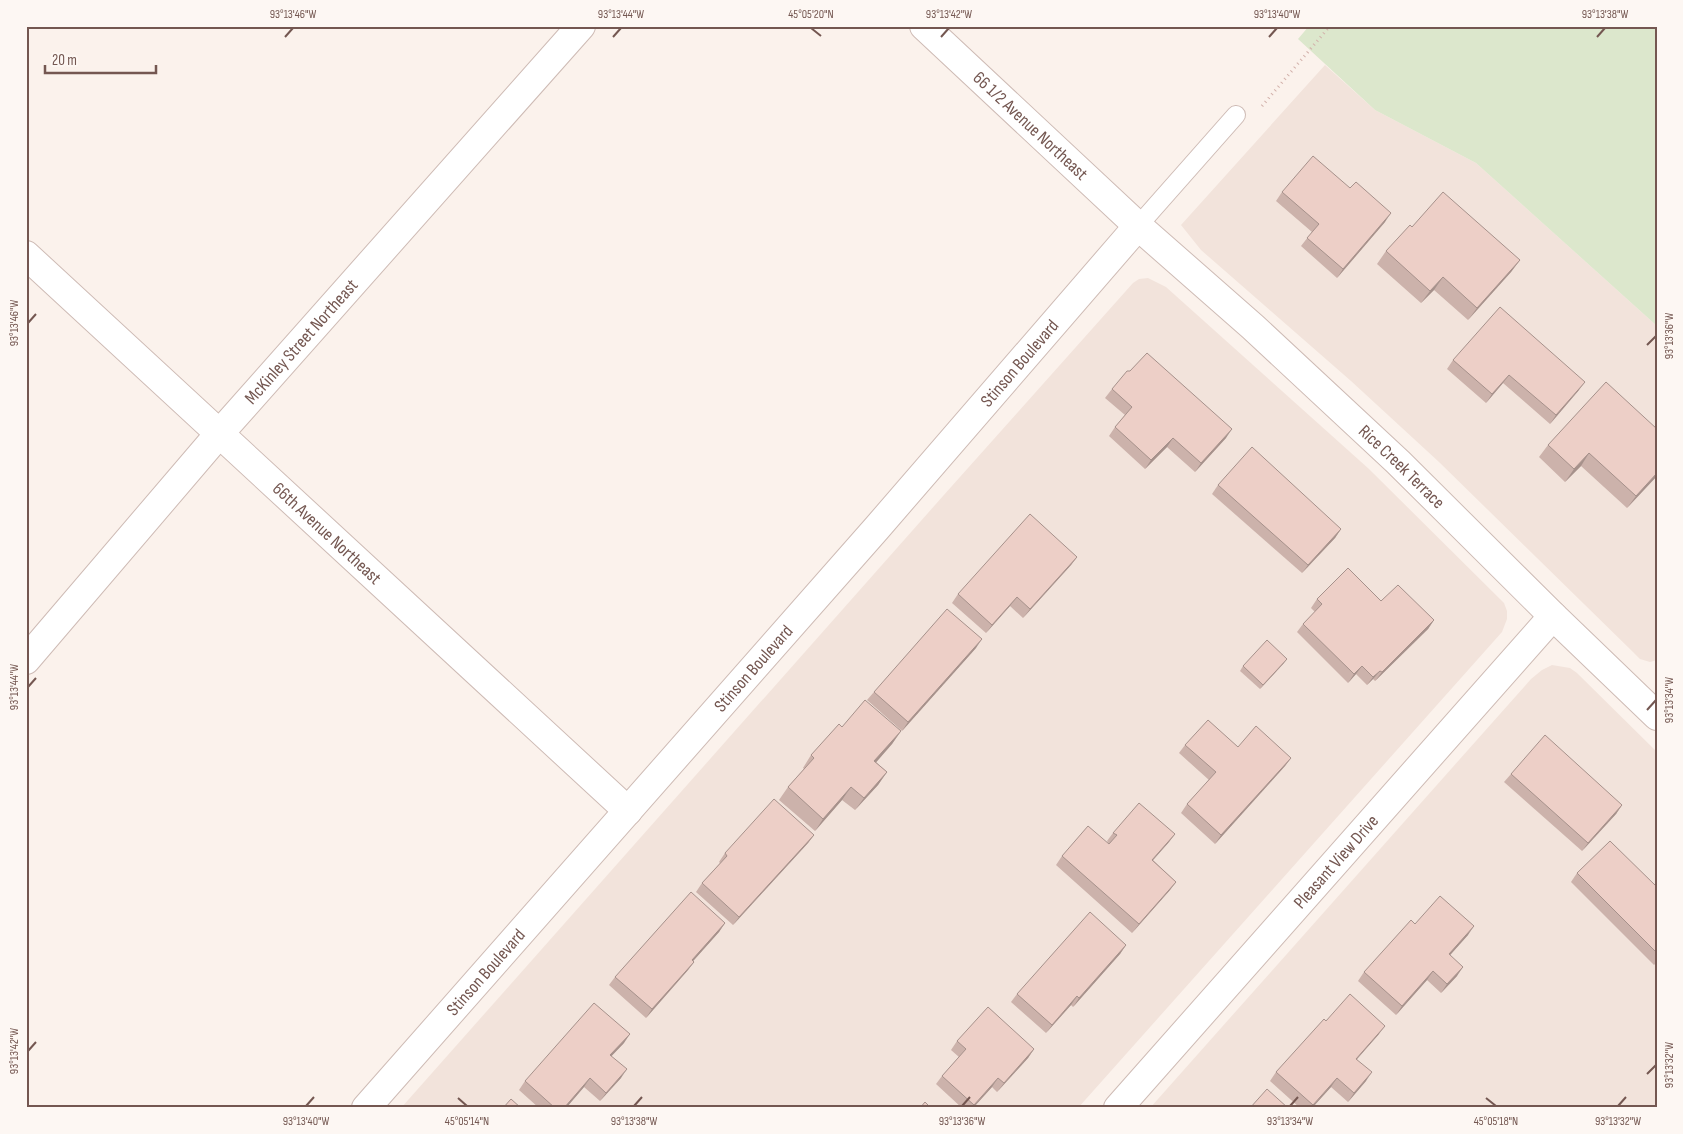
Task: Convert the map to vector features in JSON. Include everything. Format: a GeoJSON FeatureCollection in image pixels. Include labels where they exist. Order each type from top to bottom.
{"type":"FeatureCollection","features":[{"type":"Feature","properties":{"kind":"street","name":"McKinley Street Northeast"},"geometry":{"type":"LineString","coordinates":[[26,660],[218,434],[581,26]]}},
{"type":"Feature","properties":{"kind":"street","name":"66 1/2 Avenue Northeast"},"geometry":{"type":"LineString","coordinates":[[924,26],[1138,226]]}},
{"type":"Feature","properties":{"kind":"street","name":"Rice Creek Terrace"},"geometry":{"type":"LineString","coordinates":[[1138,226],[1252,327],[1391,456],[1657,716]]}},
{"type":"Feature","properties":{"kind":"street","name":"Stinson Boulevard"},"geometry":{"type":"LineString","coordinates":[[366,1108],[876,529],[1138,226]]}},
{"type":"Feature","properties":{"kind":"street","name":"66th Avenue Northeast"},"geometry":{"type":"LineString","coordinates":[[26,254],[628,812]]}},
{"type":"Feature","properties":{"kind":"street","name":"Pleasant View Drive"},"geometry":{"type":"LineString","coordinates":[[1118,1108],[1554,616]]}},
{"type":"Feature","properties":{"kind":"lane"},"geometry":{"type":"LineString","coordinates":[[1138,226],[1236,115]]}},
{"type":"Feature","properties":{"kind":"path"},"geometry":{"type":"LineString","coordinates":[[1236,115],[1256,113],[1330,26]]}},
{"type":"Feature","properties":{"kind":"shaded area"},"geometry":{"type":"Polygon","coordinates":[[[1325,65],[1375,110],[1476,163],[1657,326],[1657,660],[1650,662],[1640,659],[1439,462],[1351,381],[1201,250],[1181,225],[1325,65]]]}},
{"type":"Feature","properties":{"kind":"shaded area"},"geometry":{"type":"Polygon","coordinates":[[[1148,278],[1166,287],[1369,469],[1504,603],[1507,619],[1502,632],[1078,1108],[401,1108],[1133,283],[1139,279],[1148,278]]]}},
{"type":"Feature","properties":{"kind":"shaded area"},"geometry":{"type":"Polygon","coordinates":[[[1552,665],[1570,668],[1577,673],[1657,752],[1657,1108],[1150,1108],[1531,679],[1552,665]]]}},
{"type":"Feature","properties":{"kind":"green space"},"geometry":{"type":"Polygon","coordinates":[[[1309,26],[1657,26],[1657,326],[1476,163],[1375,110],[1298,39],[1309,26]]]}},
{"type":"Feature","properties":{"kind":"building"},"geometry":{"type":"Polygon","coordinates":[[[1313,156],[1350,188],[1356,182],[1391,213],[1343,269],[1307,238],[1319,224],[1282,192],[1313,156]]]}},
{"type":"Feature","properties":{"kind":"building"},"geometry":{"type":"Polygon","coordinates":[[[1443,192],[1520,260],[1477,308],[1443,277],[1430,291],[1386,251],[1410,225],[1412,227],[1443,192]]]}},
{"type":"Feature","properties":{"kind":"building"},"geometry":{"type":"Polygon","coordinates":[[[1500,307],[1585,382],[1556,415],[1509,375],[1492,394],[1453,360],[1500,307]]]}},
{"type":"Feature","properties":{"kind":"building"},"geometry":{"type":"Polygon","coordinates":[[[1147,353],[1232,429],[1201,463],[1173,438],[1151,460],[1115,427],[1132,407],[1112,389],[1127,371],[1130,371],[1147,353]]]}},
{"type":"Feature","properties":{"kind":"building"},"geometry":{"type":"Polygon","coordinates":[[[1606,382],[1657,429],[1657,473],[1636,496],[1589,453],[1574,469],[1548,445],[1606,382]]]}},
{"type":"Feature","properties":{"kind":"building"},"geometry":{"type":"Polygon","coordinates":[[[1252,447],[1341,529],[1308,565],[1218,485],[1252,447]]]}},
{"type":"Feature","properties":{"kind":"building"},"geometry":{"type":"Polygon","coordinates":[[[1030,514],[1077,557],[1030,609],[1017,597],[992,625],[958,594],[1030,514]]]}},
{"type":"Feature","properties":{"kind":"building"},"geometry":{"type":"Polygon","coordinates":[[[1348,568],[1381,601],[1398,585],[1434,620],[1382,672],[1380,671],[1373,677],[1362,666],[1354,674],[1303,624],[1322,604],[1317,599],[1348,568]]]}},
{"type":"Feature","properties":{"kind":"building"},"geometry":{"type":"Polygon","coordinates":[[[947,609],[982,639],[908,722],[874,692],[947,609]]]}},
{"type":"Feature","properties":{"kind":"building"},"geometry":{"type":"Polygon","coordinates":[[[1267,640],[1287,659],[1263,685],[1243,666],[1267,640]]]}},
{"type":"Feature","properties":{"kind":"building"},"geometry":{"type":"Polygon","coordinates":[[[865,700],[901,731],[874,761],[887,772],[864,798],[851,787],[823,819],[788,787],[814,758],[811,755],[839,724],[842,727],[865,700]]]}},
{"type":"Feature","properties":{"kind":"building"},"geometry":{"type":"Polygon","coordinates":[[[1208,720],[1238,747],[1256,726],[1291,758],[1221,835],[1187,804],[1216,772],[1185,745],[1208,720]]]}},
{"type":"Feature","properties":{"kind":"building"},"geometry":{"type":"Polygon","coordinates":[[[1545,735],[1622,805],[1588,843],[1511,774],[1545,735]]]}},
{"type":"Feature","properties":{"kind":"building"},"geometry":{"type":"Polygon","coordinates":[[[774,799],[814,835],[739,917],[702,883],[727,856],[725,853],[774,799]]]}},
{"type":"Feature","properties":{"kind":"building"},"geometry":{"type":"Polygon","coordinates":[[[1139,803],[1175,834],[1152,860],[1176,882],[1139,924],[1062,856],[1088,826],[1109,844],[1117,835],[1113,833],[1139,803]]]}},
{"type":"Feature","properties":{"kind":"building"},"geometry":{"type":"Polygon","coordinates":[[[1610,841],[1657,887],[1657,953],[1577,873],[1610,841]]]}},
{"type":"Feature","properties":{"kind":"building"},"geometry":{"type":"Polygon","coordinates":[[[691,892],[725,923],[692,960],[694,962],[652,1009],[615,977],[691,892]]]}},
{"type":"Feature","properties":{"kind":"building"},"geometry":{"type":"Polygon","coordinates":[[[1440,896],[1474,926],[1449,954],[1463,967],[1447,984],[1433,971],[1402,1006],[1364,972],[1411,920],[1415,924],[1440,896]]]}},
{"type":"Feature","properties":{"kind":"building"},"geometry":{"type":"Polygon","coordinates":[[[1090,912],[1126,945],[1052,1025],[1017,994],[1090,912]]]}},
{"type":"Feature","properties":{"kind":"building"},"geometry":{"type":"Polygon","coordinates":[[[1350,994],[1385,1026],[1356,1059],[1372,1072],[1354,1093],[1337,1078],[1313,1105],[1276,1072],[1324,1019],[1326,1021],[1350,994]]]}},
{"type":"Feature","properties":{"kind":"building"},"geometry":{"type":"Polygon","coordinates":[[[594,1003],[630,1034],[610,1055],[627,1069],[606,1093],[590,1078],[564,1108],[555,1108],[525,1081],[594,1003]]]}},
{"type":"Feature","properties":{"kind":"building"},"geometry":{"type":"Polygon","coordinates":[[[988,1007],[1034,1049],[1004,1083],[998,1078],[974,1105],[942,1076],[966,1049],[957,1041],[988,1007]]]}},
{"type":"Feature","properties":{"kind":"building"},"geometry":{"type":"Polygon","coordinates":[[[1267,1089],[1288,1108],[1250,1108],[1267,1089]]]}},
{"type":"Feature","properties":{"kind":"building"},"geometry":{"type":"Polygon","coordinates":[[[511,1099],[521,1108],[503,1108],[511,1099]]]}},
{"type":"Feature","properties":{"kind":"building"},"geometry":{"type":"Polygon","coordinates":[[[925,1102],[931,1108],[920,1108],[925,1102]]]}}]}
